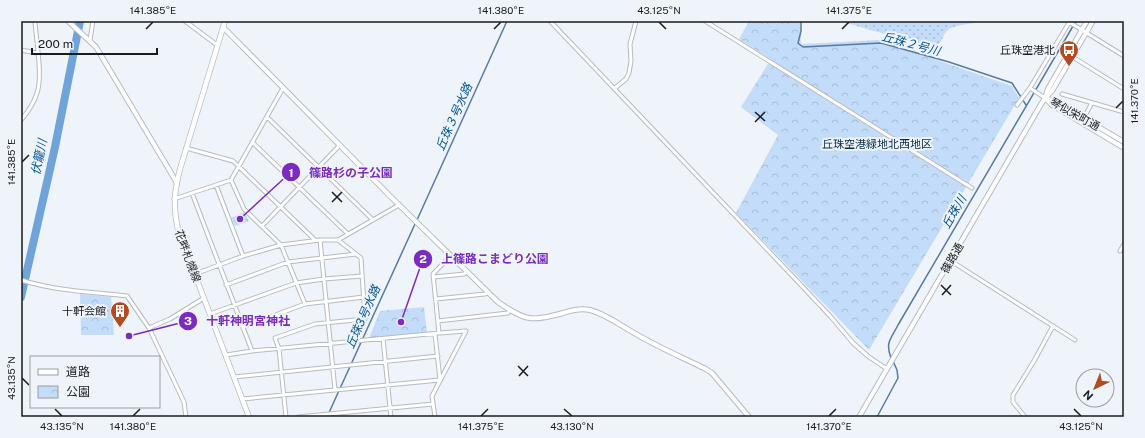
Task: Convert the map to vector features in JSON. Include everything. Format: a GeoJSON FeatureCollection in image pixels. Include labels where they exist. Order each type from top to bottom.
{"type":"FeatureCollection","features":[{"type":"Feature","properties":{"kind":"main road","name":"花畔札幌線"},"geometry":{"type":"LineString","coordinates":[[225,21],[186,148],[176,183],[174,199],[178,230],[249,417]]}},
{"type":"Feature","properties":{"kind":"street"},"geometry":{"type":"LineString","coordinates":[[21,120],[34,101],[38,92],[40,79],[35,21]]}},
{"type":"Feature","properties":{"kind":"street"},"geometry":{"type":"LineString","coordinates":[[68,21],[96,47],[176,183]]}},
{"type":"Feature","properties":{"kind":"street"},"geometry":{"type":"LineString","coordinates":[[88,39],[93,21]]}},
{"type":"Feature","properties":{"kind":"street"},"geometry":{"type":"LineString","coordinates":[[185,21],[217,45]]}},
{"type":"Feature","properties":{"kind":"street"},"geometry":{"type":"LineString","coordinates":[[550,21],[826,311],[853,343],[869,357],[888,367]]}},
{"type":"Feature","properties":{"kind":"street"},"geometry":{"type":"LineString","coordinates":[[615,88],[626,79],[629,72],[631,61],[630,44],[636,21]]}},
{"type":"Feature","properties":{"kind":"street"},"geometry":{"type":"LineString","coordinates":[[705,21],[972,188]]}},
{"type":"Feature","properties":{"kind":"street","name":"篠路通"},"geometry":{"type":"LineString","coordinates":[[859,417],[1045,98],[1048,89],[1070,56],[1084,31],[1087,21]]}},
{"type":"Feature","properties":{"kind":"street","name":"篠路通"},"geometry":{"type":"LineString","coordinates":[[1084,31],[1093,21]]}},
{"type":"Feature","properties":{"kind":"street"},"geometry":{"type":"LineString","coordinates":[[1017,105],[1031,89],[1070,22],[1124,56]]}},
{"type":"Feature","properties":{"kind":"street"},"geometry":{"type":"LineString","coordinates":[[223,27],[340,146],[498,302],[510,310],[527,318],[538,319],[576,309],[590,310],[601,314],[636,335],[712,373],[749,417]]}},
{"type":"Feature","properties":{"kind":"street"},"geometry":{"type":"LineString","coordinates":[[21,50],[37,53]]}},
{"type":"Feature","properties":{"kind":"street"},"geometry":{"type":"LineString","coordinates":[[1070,56],[1124,90]]}},
{"type":"Feature","properties":{"kind":"street"},"geometry":{"type":"LineString","coordinates":[[174,199],[231,180],[283,88]]}},
{"type":"Feature","properties":{"kind":"street"},"geometry":{"type":"LineString","coordinates":[[1031,89],[1045,98]]}},
{"type":"Feature","properties":{"kind":"street"},"geometry":{"type":"LineString","coordinates":[[1062,94],[1124,112]]}},
{"type":"Feature","properties":{"kind":"street","name":"琴似栄町通"},"geometry":{"type":"LineString","coordinates":[[1045,98],[1054,100],[1124,142]]}},
{"type":"Feature","properties":{"kind":"street","name":"琴似栄町通"},"geometry":{"type":"LineString","coordinates":[[1045,98],[1052,105],[1124,148]]}},
{"type":"Feature","properties":{"kind":"street"},"geometry":{"type":"LineString","coordinates":[[1081,123],[1092,103]]}},
{"type":"Feature","properties":{"kind":"street"},"geometry":{"type":"LineString","coordinates":[[267,117],[373,220]]}},
{"type":"Feature","properties":{"kind":"street"},"geometry":{"type":"LineString","coordinates":[[252,142],[348,234]]}},
{"type":"Feature","properties":{"kind":"street"},"geometry":{"type":"LineString","coordinates":[[262,226],[340,146]]}},
{"type":"Feature","properties":{"kind":"street"},"geometry":{"type":"LineString","coordinates":[[186,148],[233,161],[315,240]]}},
{"type":"Feature","properties":{"kind":"street"},"geometry":{"type":"LineString","coordinates":[[231,180],[244,209],[281,245],[306,304]]}},
{"type":"Feature","properties":{"kind":"street"},"geometry":{"type":"LineString","coordinates":[[216,185],[243,256]]}},
{"type":"Feature","properties":{"kind":"street"},"geometry":{"type":"LineString","coordinates":[[192,193],[252,351]]}},
{"type":"Feature","properties":{"kind":"street"},"geometry":{"type":"LineString","coordinates":[[195,274],[243,256],[281,245],[315,240],[338,240],[399,205]]}},
{"type":"Feature","properties":{"kind":"street"},"geometry":{"type":"LineString","coordinates":[[320,240],[333,366],[338,390]]}},
{"type":"Feature","properties":{"kind":"street"},"geometry":{"type":"LineString","coordinates":[[286,417],[278,349],[275,338],[315,324],[365,319],[361,258],[338,240]]}},
{"type":"Feature","properties":{"kind":"street"},"geometry":{"type":"LineString","coordinates":[[1120,251],[1124,244]]}},
{"type":"Feature","properties":{"kind":"street"},"geometry":{"type":"LineString","coordinates":[[226,285],[288,262],[356,254]]}},
{"type":"Feature","properties":{"kind":"street"},"geometry":{"type":"LineString","coordinates":[[440,333],[433,274],[451,256]]}},
{"type":"Feature","properties":{"kind":"street"},"geometry":{"type":"LineString","coordinates":[[951,261],[1075,340]]}},
{"type":"Feature","properties":{"kind":"street"},"geometry":{"type":"LineString","coordinates":[[434,277],[464,274],[467,271]]}},
{"type":"Feature","properties":{"kind":"street"},"geometry":{"type":"LineString","coordinates":[[210,314],[235,306],[296,282],[362,276]]}},
{"type":"Feature","properties":{"kind":"street"},"geometry":{"type":"LineString","coordinates":[[21,280],[36,285],[63,290],[127,296],[149,328],[184,402],[186,417]]}},
{"type":"Feature","properties":{"kind":"street"},"geometry":{"type":"LineString","coordinates":[[436,299],[486,294],[488,292]]}},
{"type":"Feature","properties":{"kind":"street"},"geometry":{"type":"LineString","coordinates":[[242,327],[306,304],[364,297]]}},
{"type":"Feature","properties":{"kind":"street"},"geometry":{"type":"LineString","coordinates":[[149,328],[170,319],[204,298]]}},
{"type":"Feature","properties":{"kind":"street"},"geometry":{"type":"LineString","coordinates":[[438,321],[508,313],[510,310]]}},
{"type":"Feature","properties":{"kind":"street"},"geometry":{"type":"LineString","coordinates":[[1025,417],[1012,402],[1013,395],[1053,326]]}},
{"type":"Feature","properties":{"kind":"street"},"geometry":{"type":"LineString","coordinates":[[226,355],[252,351],[440,333],[466,332],[432,396],[435,417]]}},
{"type":"Feature","properties":{"kind":"street"},"geometry":{"type":"LineString","coordinates":[[435,334],[440,380]]}},
{"type":"Feature","properties":{"kind":"street"},"geometry":{"type":"LineString","coordinates":[[383,339],[391,417]]}},
{"type":"Feature","properties":{"kind":"street"},"geometry":{"type":"LineString","coordinates":[[234,377],[438,356]]}},
{"type":"Feature","properties":{"kind":"street"},"geometry":{"type":"LineString","coordinates":[[242,399],[440,380]]}},
{"type":"Feature","properties":{"kind":"street"},"geometry":{"type":"LineString","coordinates":[[298,417],[433,404]]}},
{"type":"Feature","properties":{"kind":"green space","name":"丘珠空港緑地北西地区"},"geometry":{"type":"Polygon","coordinates":[[[749,21],[800,21],[801,44],[879,40],[1012,86],[1019,98],[869,350],[736,213],[778,135],[741,107],[771,59],[739,39],[749,21]]]}},
{"type":"Feature","properties":{"kind":"green space"},"geometry":{"type":"Polygon","coordinates":[[[839,21],[981,21],[951,28],[938,44],[931,47],[839,21]]]}},
{"type":"Feature","properties":{"kind":"green space"},"geometry":{"type":"Polygon","coordinates":[[[244,212],[249,221],[235,226],[231,218],[244,212]]]}},
{"type":"Feature","properties":{"kind":"green space"},"geometry":{"type":"Polygon","coordinates":[[[80,294],[111,297],[114,335],[81,335],[80,294]]]}},
{"type":"Feature","properties":{"kind":"green space"},"geometry":{"type":"Polygon","coordinates":[[[424,307],[427,333],[369,338],[380,311],[424,307]]]}},
{"type":"Feature","properties":{"kind":"waterway","name":"伏籠川"},"geometry":{"type":"LineString","coordinates":[[21,297],[55,147],[80,21]]}},
{"type":"Feature","properties":{"kind":"waterway","name":"丘珠３号水路"},"geometry":{"type":"LineString","coordinates":[[417,220],[507,21]]}},
{"type":"Feature","properties":{"kind":"waterway","name":"丘珠２号川"},"geometry":{"type":"LineString","coordinates":[[801,21],[801,31],[798,43],[803,47],[881,43],[949,62],[1012,83],[1026,105]]}},
{"type":"Feature","properties":{"kind":"waterway","name":"丘珠川"},"geometry":{"type":"LineString","coordinates":[[891,358],[889,353],[891,337],[1076,21]]}},
{"type":"Feature","properties":{"kind":"waterway","name":"丘珠3号水路"},"geometry":{"type":"LineString","coordinates":[[327,417],[415,224]]}},
{"type":"Feature","properties":{"kind":"waterway","name":"丘珠川"},"geometry":{"type":"LineString","coordinates":[[877,417],[898,378],[897,370],[893,361]]}},
{"type":"Feature","properties":{"kind":"place","name":"丘珠空港北"},"geometry":{"type":"Point","coordinates":[1069,67]}},
{"type":"Feature","properties":{"kind":"place","name":"篠路杉の子公園"},"geometry":{"type":"Point","coordinates":[240,219]}},
{"type":"Feature","properties":{"kind":"place","name":"上篠路こまどり公園"},"geometry":{"type":"Point","coordinates":[401,322]}},
{"type":"Feature","properties":{"kind":"place","name":"十軒会館"},"geometry":{"type":"Point","coordinates":[120,328]}},
{"type":"Feature","properties":{"kind":"place","name":"十軒神明宮神社"},"geometry":{"type":"Point","coordinates":[129,336]}}]}
